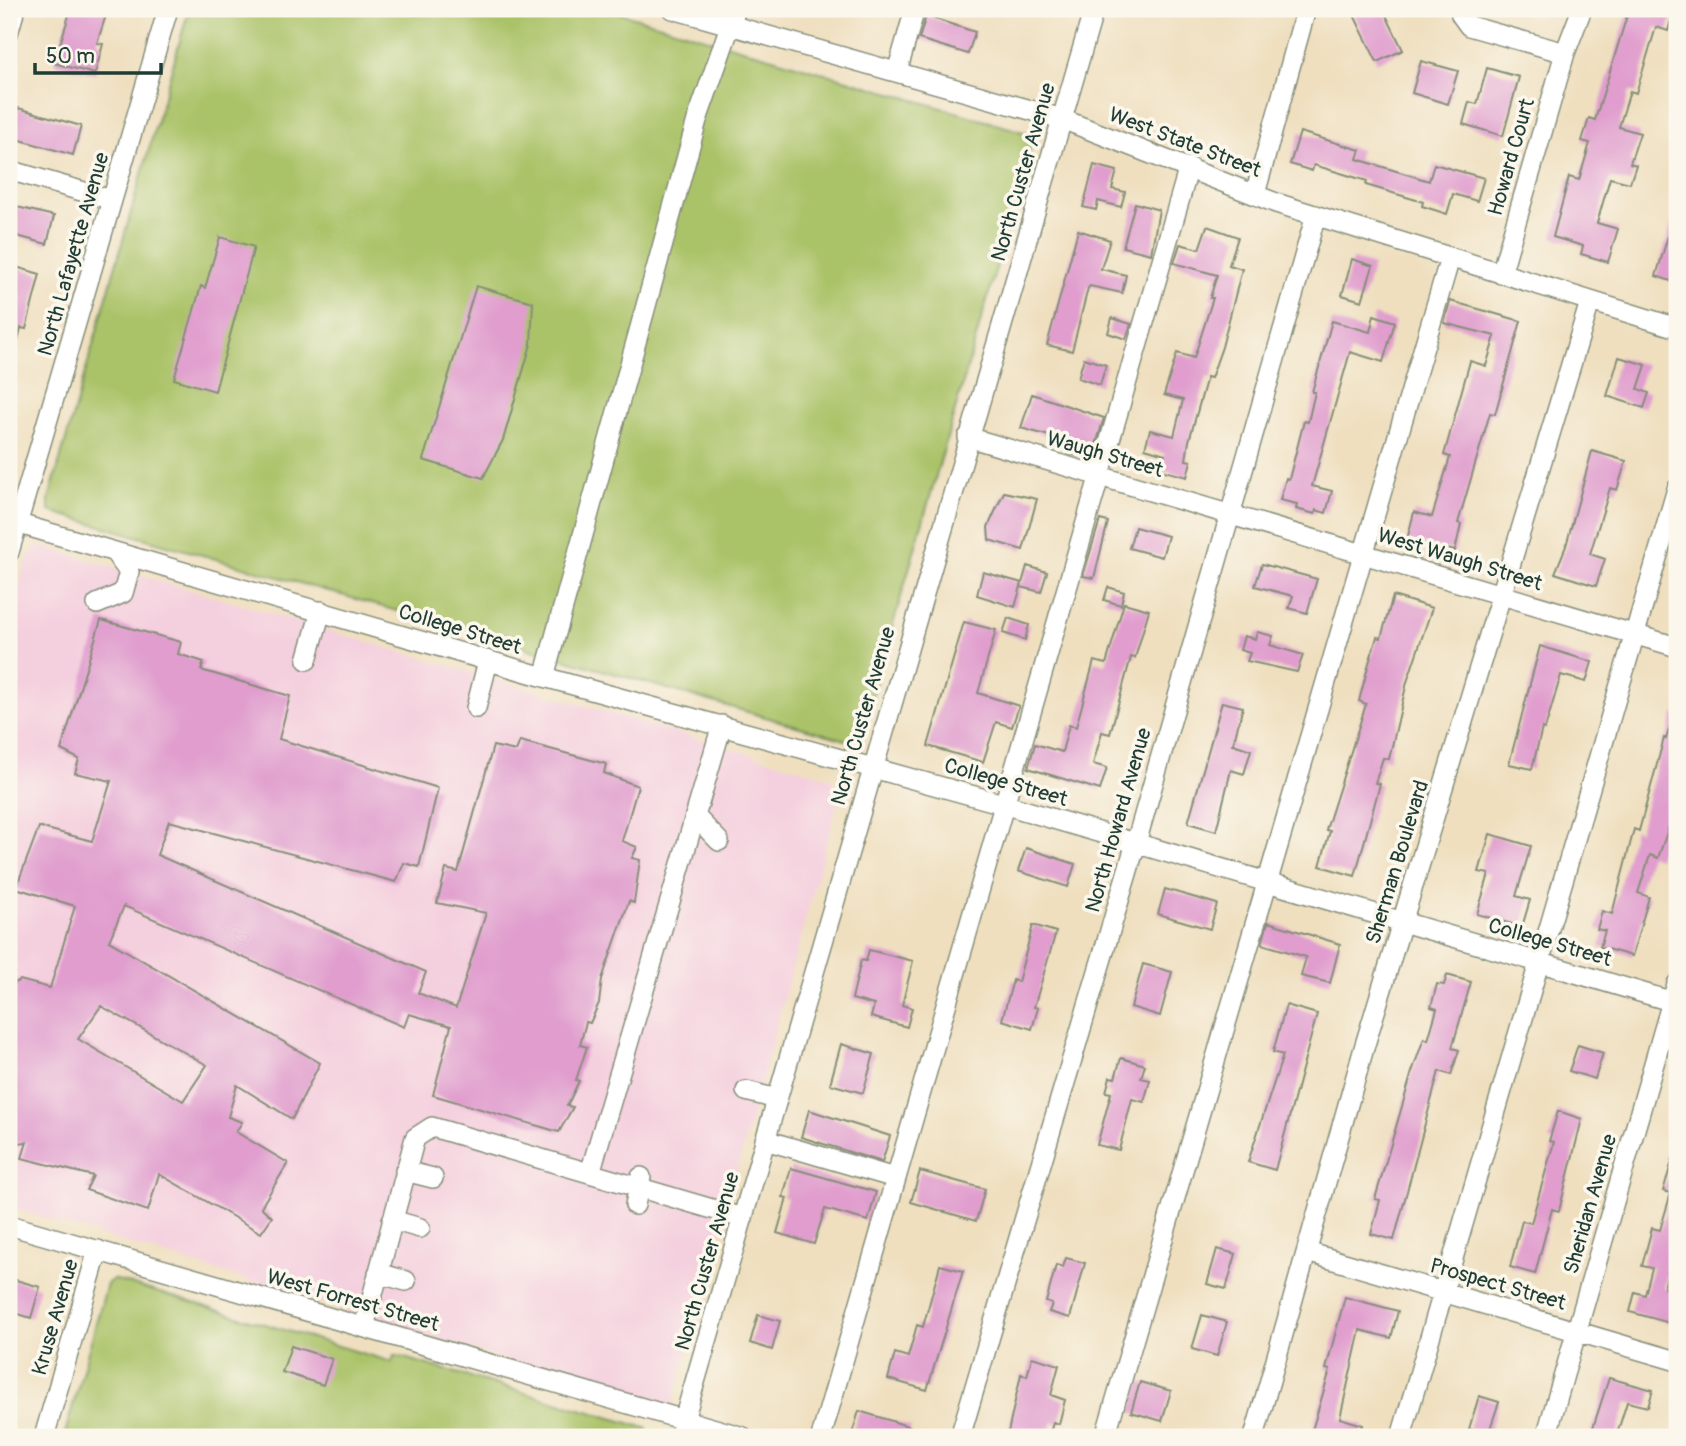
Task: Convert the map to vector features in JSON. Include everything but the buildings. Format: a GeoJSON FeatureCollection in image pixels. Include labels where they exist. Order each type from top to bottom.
{"type":"FeatureCollection","features":[{"type":"Feature","properties":{"kind":"street"},"geometry":{"type":"LineString","coordinates":[[9,30],[15,9]]}},
{"type":"Feature","properties":{"kind":"street","name":"North Lafayette Avenue"},"geometry":{"type":"LineString","coordinates":[[9,552],[13,522],[168,9]]}},
{"type":"Feature","properties":{"kind":"street","name":"West State Street"},"geometry":{"type":"LineString","coordinates":[[673,9],[734,17],[897,72],[1062,119],[1315,215],[1677,328]]}},
{"type":"Feature","properties":{"kind":"street"},"geometry":{"type":"LineString","coordinates":[[897,72],[915,9]]}},
{"type":"Feature","properties":{"kind":"street","name":"North Custer Avenue"},"geometry":{"type":"LineString","coordinates":[[682,1429],[1094,9]]}},
{"type":"Feature","properties":{"kind":"street"},"geometry":{"type":"LineString","coordinates":[[1255,194],[1306,9]]}},
{"type":"Feature","properties":{"kind":"street"},"geometry":{"type":"LineString","coordinates":[[1463,9],[1461,15],[1469,26],[1565,53]]}},
{"type":"Feature","properties":{"kind":"street","name":"Howard Court"},"geometry":{"type":"LineString","coordinates":[[1501,274],[1565,53],[1582,9]]}},
{"type":"Feature","properties":{"kind":"street"},"geometry":{"type":"LineString","coordinates":[[544,677],[698,120],[734,17]]}},
{"type":"Feature","properties":{"kind":"street"},"geometry":{"type":"LineString","coordinates":[[821,1437],[1189,167]]}},
{"type":"Feature","properties":{"kind":"street"},"geometry":{"type":"LineString","coordinates":[[9,170],[112,200]]}},
{"type":"Feature","properties":{"kind":"street","name":"North Howard Avenue"},"geometry":{"type":"LineString","coordinates":[[960,1437],[1136,843],[1315,215]]}},
{"type":"Feature","properties":{"kind":"street"},"geometry":{"type":"LineString","coordinates":[[1105,1437],[1450,258]]}},
{"type":"Feature","properties":{"kind":"street","name":"Sherman Boulevard"},"geometry":{"type":"LineString","coordinates":[[1254,1437],[1402,922],[1590,302]]}},
{"type":"Feature","properties":{"kind":"street","name":"Waugh Street"},"geometry":{"type":"LineString","coordinates":[[968,437],[1230,514]]}},
{"type":"Feature","properties":{"kind":"street"},"geometry":{"type":"LineString","coordinates":[[1401,1437],[1677,489]]}},
{"type":"Feature","properties":{"kind":"street","name":"West Waugh Street"},"geometry":{"type":"LineString","coordinates":[[1230,514],[1677,647]]}},
{"type":"Feature","properties":{"kind":"street","name":"College Street"},"geometry":{"type":"LineString","coordinates":[[13,522],[544,677],[1003,804],[1539,962],[1675,996]]}},
{"type":"Feature","properties":{"kind":"street"},"geometry":{"type":"LineString","coordinates":[[97,604],[123,593],[129,572],[115,553]]}},
{"type":"Feature","properties":{"kind":"street"},"geometry":{"type":"LineString","coordinates":[[307,660],[321,611]]}},
{"type":"Feature","properties":{"kind":"street"},"geometry":{"type":"LineString","coordinates":[[476,708],[488,661]]}},
{"type":"Feature","properties":{"kind":"street"},"geometry":{"type":"LineString","coordinates":[[590,1173],[722,725]]}},
{"type":"Feature","properties":{"kind":"street"},"geometry":{"type":"LineString","coordinates":[[695,816],[719,841]]}},
{"type":"Feature","properties":{"kind":"street","name":"Sheridan Avenue"},"geometry":{"type":"LineString","coordinates":[[1546,1437],[1675,996]]}},
{"type":"Feature","properties":{"kind":"street"},"geometry":{"type":"LineString","coordinates":[[746,1091],[777,1099]]}},
{"type":"Feature","properties":{"kind":"street"},"geometry":{"type":"LineString","coordinates":[[364,1327],[415,1138],[432,1127],[590,1173],[638,1190],[743,1218]]}},
{"type":"Feature","properties":{"kind":"street"},"geometry":{"type":"LineString","coordinates":[[765,1140],[895,1178]]}},
{"type":"Feature","properties":{"kind":"street"},"geometry":{"type":"LineString","coordinates":[[405,1171],[433,1178]]}},
{"type":"Feature","properties":{"kind":"street"},"geometry":{"type":"LineString","coordinates":[[391,1220],[420,1228]]}},
{"type":"Feature","properties":{"kind":"street","name":"West Forrest Street"},"geometry":{"type":"LineString","coordinates":[[9,1225],[364,1327],[682,1429],[743,1437]]}},
{"type":"Feature","properties":{"kind":"street","name":"Kruse Avenue"},"geometry":{"type":"LineString","coordinates":[[44,1437],[98,1250]]}},
{"type":"Feature","properties":{"kind":"street","name":"Prospect Street"},"geometry":{"type":"LineString","coordinates":[[1307,1252],[1677,1361]]}},
{"type":"Feature","properties":{"kind":"street"},"geometry":{"type":"LineString","coordinates":[[378,1273],[406,1281]]}},
{"type":"Feature","properties":{"kind":"shaded area"},"geometry":{"type":"Polygon","coordinates":[[[37,545],[831,778],[840,793],[671,1410],[9,1207],[9,623],[27,559],[37,545]]]}},
{"type":"Feature","properties":{"kind":"green space"},"geometry":{"type":"Polygon","coordinates":[[[189,9],[607,9],[1030,134],[1029,155],[861,735],[852,742],[49,511],[49,499],[189,9]]]}},
{"type":"Feature","properties":{"kind":"green space"},"geometry":{"type":"Polygon","coordinates":[[[113,1279],[392,1362],[394,1355],[646,1428],[650,1437],[64,1437],[107,1284],[113,1279]]]}}]}
